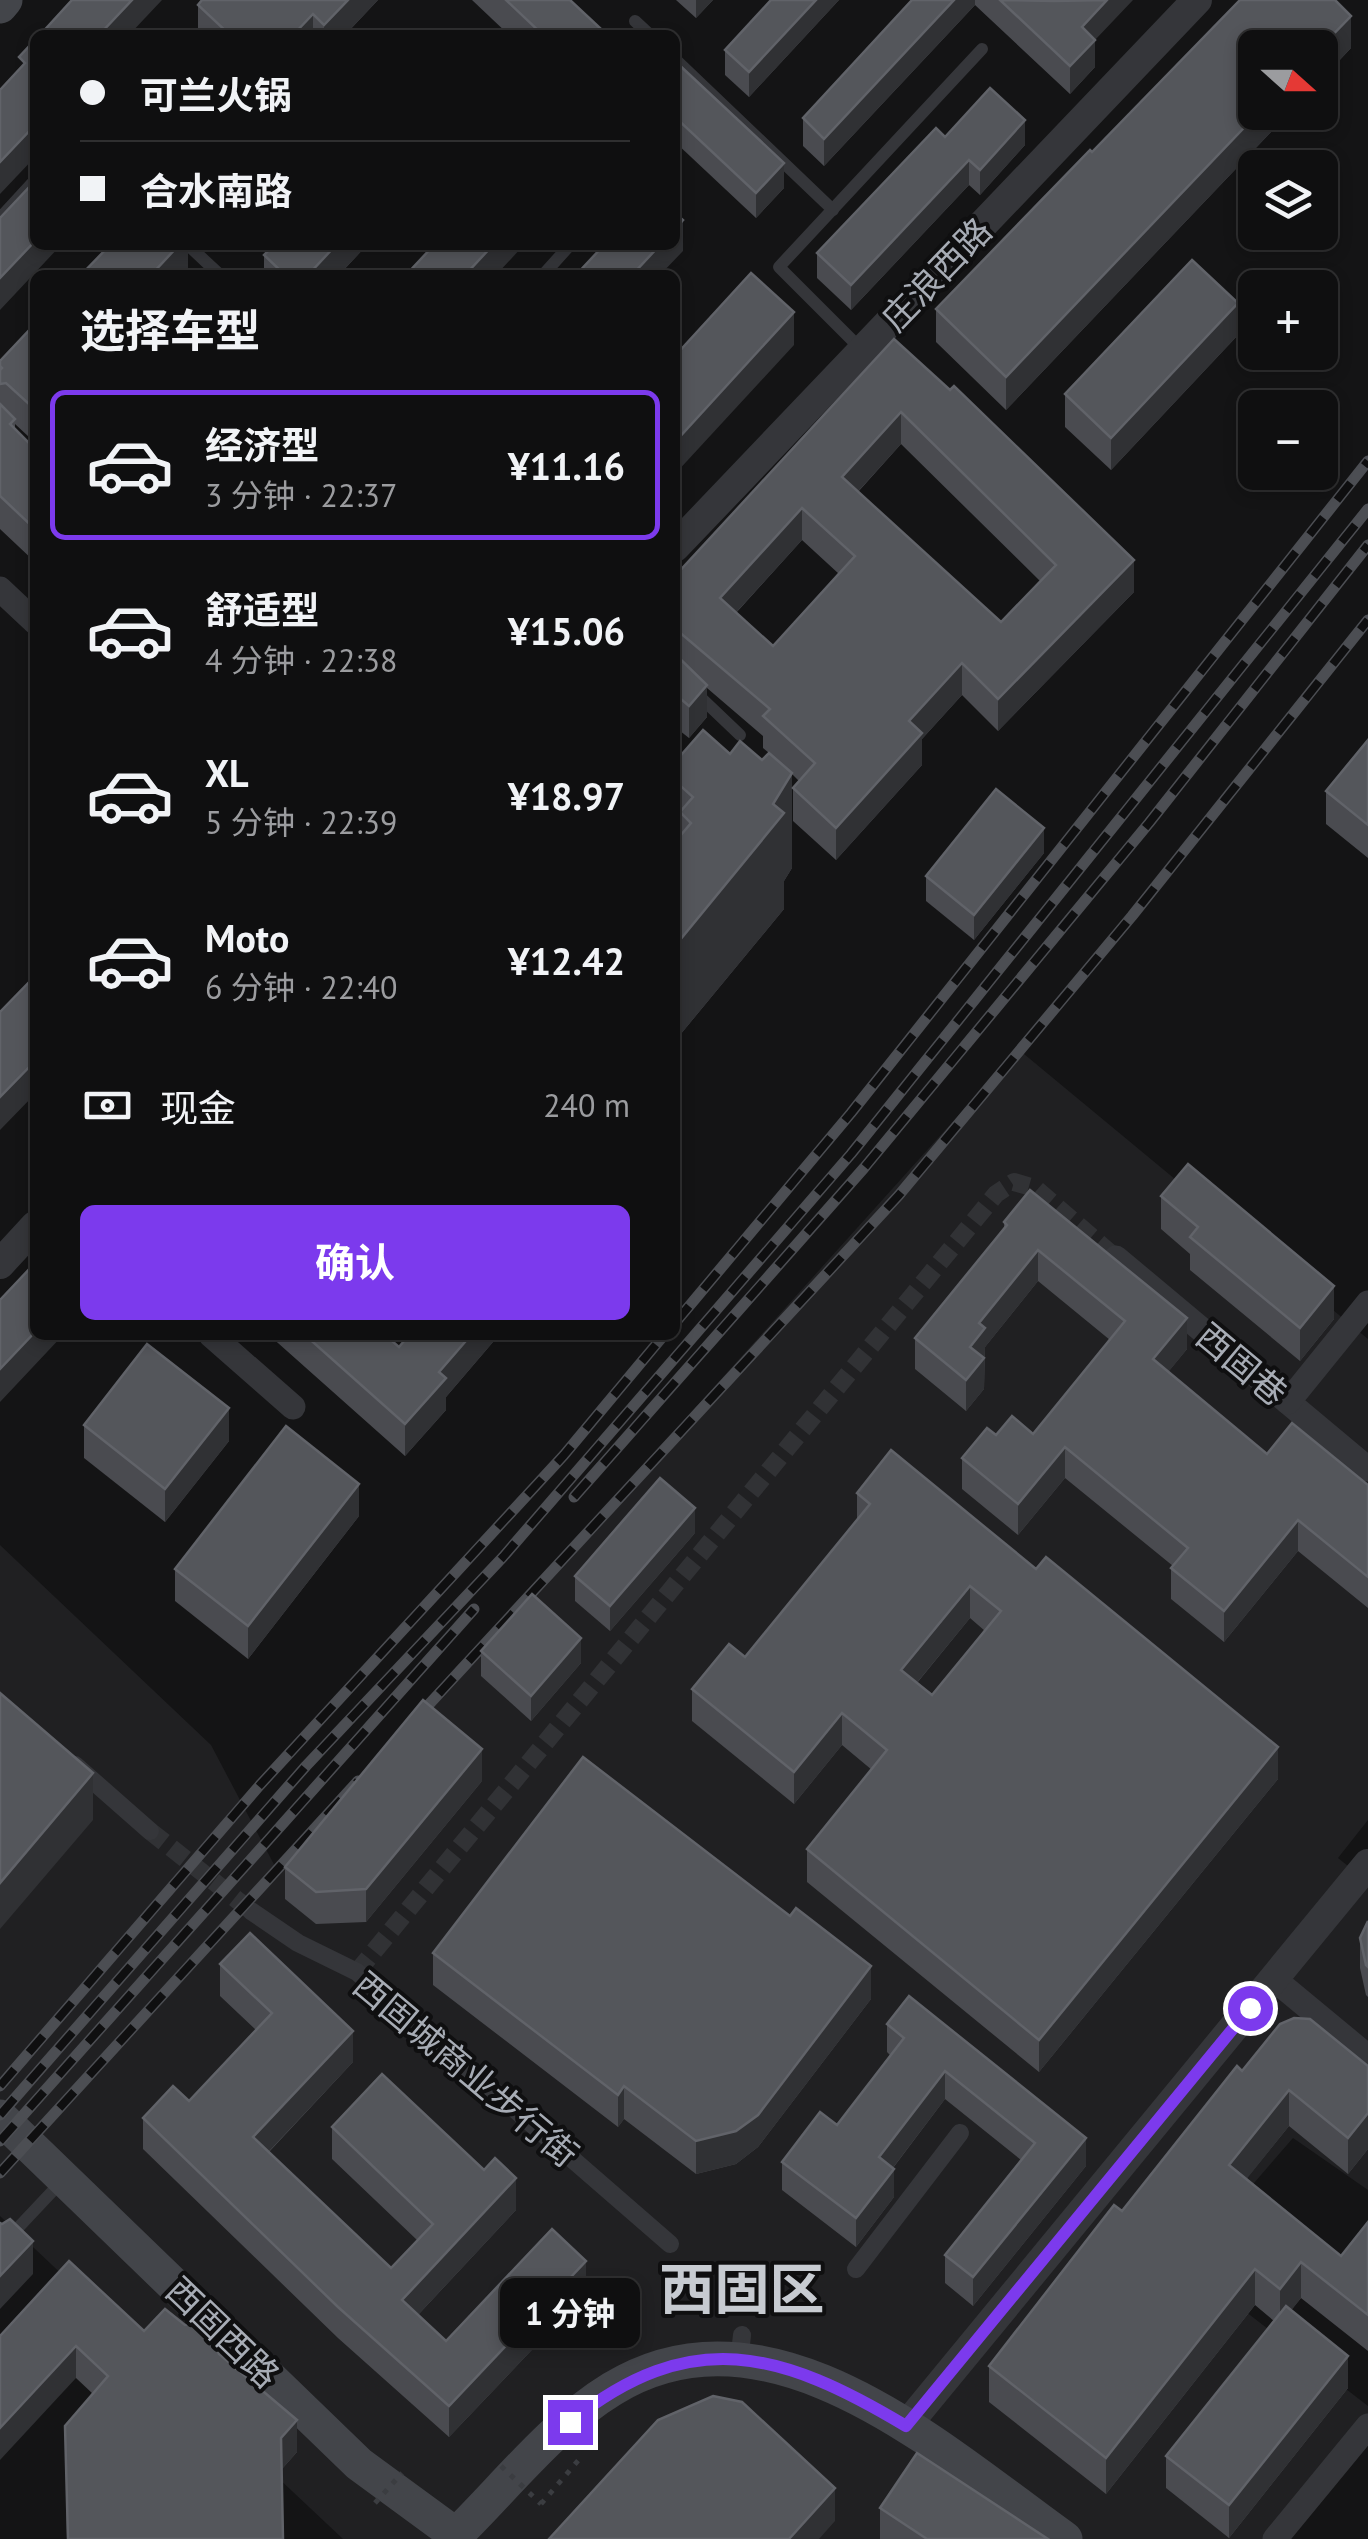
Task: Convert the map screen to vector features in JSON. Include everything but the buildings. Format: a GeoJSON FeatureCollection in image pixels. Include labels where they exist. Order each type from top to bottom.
{"type":"FeatureCollection","features":[{"type":"Feature","properties":{"kind":"main road","name":"西固西路"},"geometry":{"type":"LineString","coordinates":[[0,2116],[359,2464],[454,2537]]}},
{"type":"Feature","properties":{"kind":"main road"},"geometry":{"type":"LineString","coordinates":[[454,2537],[570,2422],[612,2388],[666,2365],[740,2348],[813,2376],[906,2426],[1065,2539]]}},
{"type":"Feature","properties":{"kind":"street","name":"庄浪西路"},"geometry":{"type":"LineString","coordinates":[[680,542],[1197,0]]}},
{"type":"Feature","properties":{"kind":"street"},"geometry":{"type":"LineString","coordinates":[[0,588],[30,617]]}},
{"type":"Feature","properties":{"kind":"street"},"geometry":{"type":"LineString","coordinates":[[0,1264],[30,1231]]}},
{"type":"Feature","properties":{"kind":"street","name":"西固巷"},"geometry":{"type":"LineString","coordinates":[[1116,1258],[1368,1469]]}},
{"type":"Feature","properties":{"kind":"street"},"geometry":{"type":"LineString","coordinates":[[1288,1402],[1368,1302]]}},
{"type":"Feature","properties":{"kind":"street"},"geometry":{"type":"LineString","coordinates":[[218,1340],[293,1407]]}},
{"type":"Feature","properties":{"kind":"street"},"geometry":{"type":"LineString","coordinates":[[60,1752],[150,1831]]}},
{"type":"Feature","properties":{"kind":"street"},"geometry":{"type":"LineString","coordinates":[[906,2426],[1368,1864]]}},
{"type":"Feature","properties":{"kind":"street","name":"西固城商业步行街"},"geometry":{"type":"LineString","coordinates":[[251,1910],[298,1943],[357,1972],[670,2244]]}},
{"type":"Feature","properties":{"kind":"street"},"geometry":{"type":"LineString","coordinates":[[1274,1979],[1368,2057]]}},
{"type":"Feature","properties":{"kind":"street"},"geometry":{"type":"LineString","coordinates":[[856,2269],[960,2133]]}},
{"type":"Feature","properties":{"kind":"street"},"geometry":{"type":"LineString","coordinates":[[1275,2539],[1368,2426]]}},
{"type":"Feature","properties":{"kind":"lane"},"geometry":{"type":"LineString","coordinates":[[635,21],[645,30]]}},
{"type":"Feature","properties":{"kind":"lane"},"geometry":{"type":"LineString","coordinates":[[862,351],[780,268],[982,49]]}},
{"type":"Feature","properties":{"kind":"lane"},"geometry":{"type":"LineString","coordinates":[[680,64],[832,210]]}},
{"type":"Feature","properties":{"kind":"lane"},"geometry":{"type":"LineString","coordinates":[[0,218],[30,185]]}},
{"type":"Feature","properties":{"kind":"lane"},"geometry":{"type":"LineString","coordinates":[[193,250],[215,270]]}},
{"type":"Feature","properties":{"kind":"lane"},"geometry":{"type":"LineString","coordinates":[[548,270],[566,250]]}},
{"type":"Feature","properties":{"kind":"lane"},"geometry":{"type":"LineString","coordinates":[[680,678],[740,735]]}},
{"type":"Feature","properties":{"kind":"lane"},"geometry":{"type":"LineString","coordinates":[[0,2246],[65,2178]]}},
{"type":"Feature","properties":{"kind":"path"},"geometry":{"type":"LineString","coordinates":[[489,2481],[501,2466],[541,2504],[582,2456]]}},
{"type":"Feature","properties":{"kind":"path"},"geometry":{"type":"LineString","coordinates":[[374,2503],[402,2473],[416,2486]]}},
{"type":"Feature","properties":{"kind":"shaded area"},"geometry":{"type":"Polygon","coordinates":[[[1018,1049],[1368,1339],[1368,1820],[1338,1858],[1368,1882],[1368,2190],[1293,2138],[1184,2264],[1368,2406],[1368,2422],[1280,2539],[343,2539],[0,2216],[0,1545],[211,1745],[278,1872],[1018,1049]]]}},
{"type":"Feature","properties":{"kind":"tunnel"},"geometry":{"type":"LineString","coordinates":[[357,1972],[996,1194],[1014,1182],[1035,1188],[1116,1258]]}},
{"type":"Feature","properties":{"kind":"tunnel"},"geometry":{"type":"LineString","coordinates":[[150,1831],[251,1911]]}},
{"type":"Feature","properties":{"kind":"railway"},"geometry":{"type":"LineString","coordinates":[[680,1317],[851,1113],[1368,461]]}},
{"type":"Feature","properties":{"kind":"railway"},"geometry":{"type":"LineString","coordinates":[[0,2115],[306,1766],[503,1557],[851,1154],[1368,509]]}},
{"type":"Feature","properties":{"kind":"railway"},"geometry":{"type":"LineString","coordinates":[[574,1497],[864,1168],[1149,823],[1368,545]]}},
{"type":"Feature","properties":{"kind":"railway"},"geometry":{"type":"LineString","coordinates":[[409,1726],[899,1195],[1132,916],[1368,620]]}},
{"type":"Feature","properties":{"kind":"railway"},"geometry":{"type":"LineString","coordinates":[[0,2086],[260,1785],[564,1455],[660,1340]]}},
{"type":"Feature","properties":{"kind":"railway"},"geometry":{"type":"LineString","coordinates":[[0,2141],[474,1609]]}},
{"type":"Feature","properties":{"kind":"railway"},"geometry":{"type":"LineString","coordinates":[[0,2173],[358,1781]]}},
{"type":"Feature","properties":{"kind":"district","name":"西固区"},"geometry":{"type":"Point","coordinates":[742,2288]}},
{"type":"Feature","properties":{"kind":"route"},"geometry":{"type":"LineString","coordinates":[[570,2422],[612,2388],[666,2365],[702,2358],[774,2366],[813,2376],[853,2394],[906,2426],[1250,2008]]}}]}
